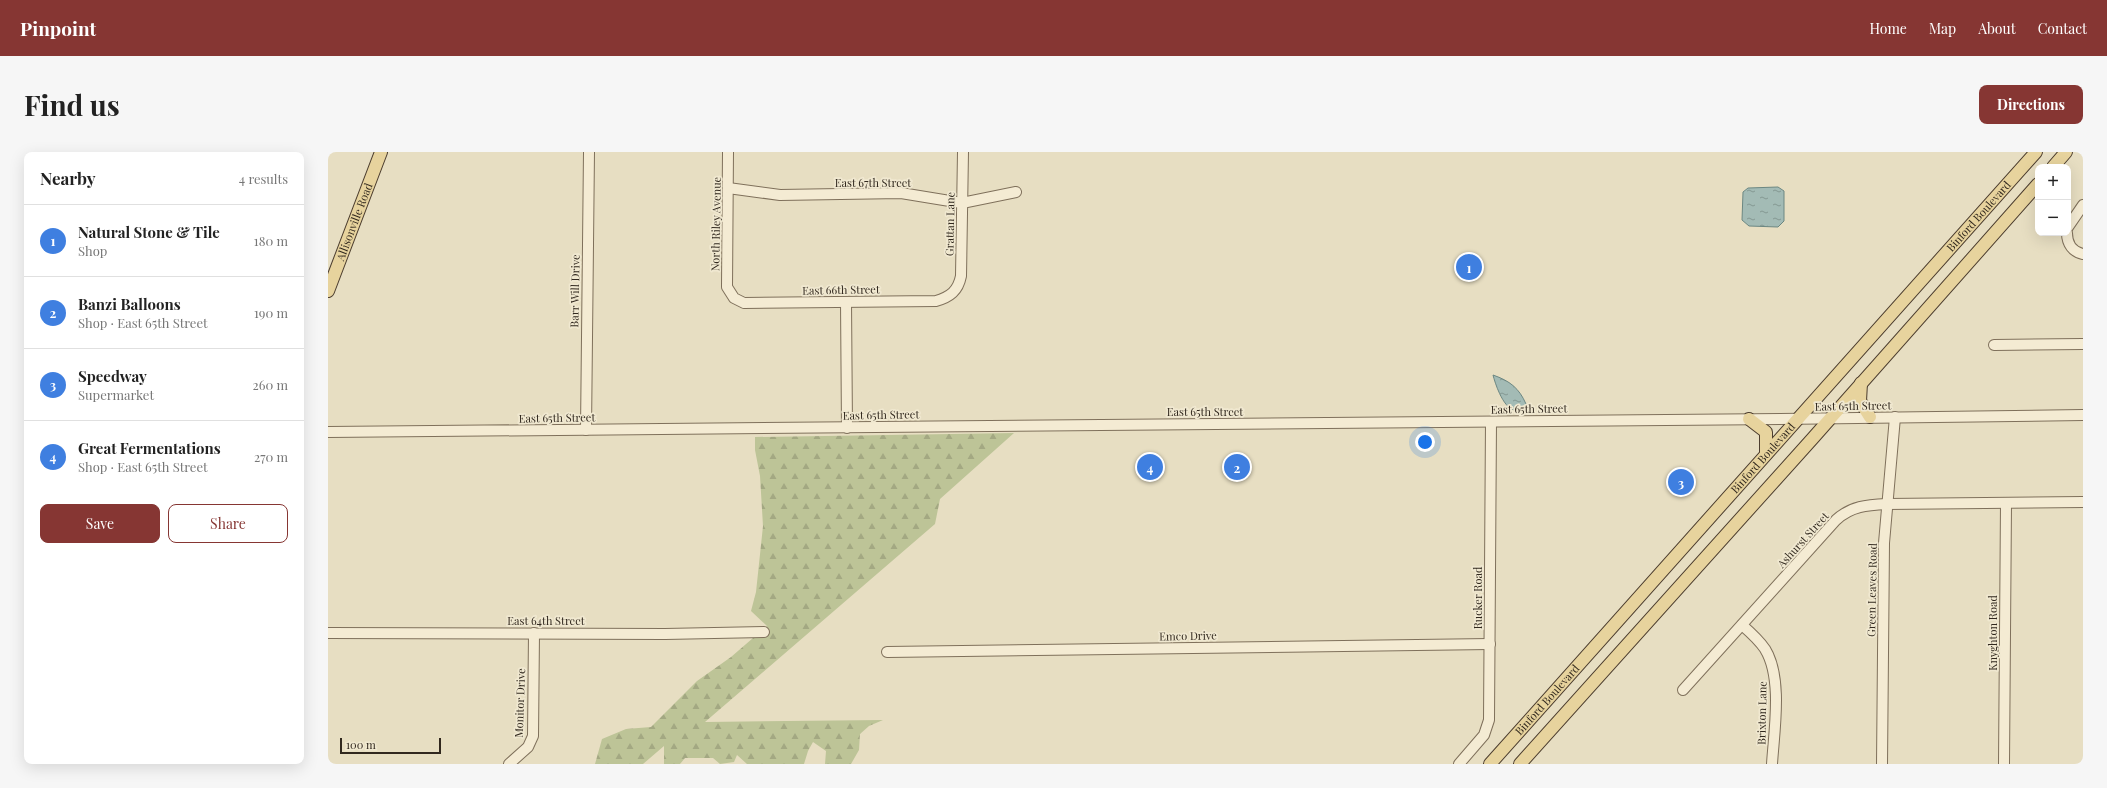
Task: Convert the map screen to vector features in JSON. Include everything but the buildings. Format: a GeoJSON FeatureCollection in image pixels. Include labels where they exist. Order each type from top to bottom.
{"type":"FeatureCollection","features":[{"type":"Feature","properties":{"kind":"main road","name":"Allisonville Road"},"geometry":{"type":"LineString","coordinates":[[328,291],[381,152]]}},
{"type":"Feature","properties":{"kind":"main road","name":"Binford Boulevard"},"geometry":{"type":"LineString","coordinates":[[1490,764],[2036,152]]}},
{"type":"Feature","properties":{"kind":"main road"},"geometry":{"type":"LineString","coordinates":[[2056,164],[2066,152]]}},
{"type":"Feature","properties":{"kind":"main road","name":"Binford Boulevard"},"geometry":{"type":"LineString","coordinates":[[1520,764],[2035,187]]}},
{"type":"Feature","properties":{"kind":"main road"},"geometry":{"type":"LineString","coordinates":[[1860,383],[1861,404],[1870,417]]}},
{"type":"Feature","properties":{"kind":"main road"},"geometry":{"type":"LineString","coordinates":[[1749,419],[1762,427],[1766,432],[1766,454]]}},
{"type":"Feature","properties":{"kind":"street","name":"Barr Will Drive"},"geometry":{"type":"LineString","coordinates":[[586,430],[588,152]]}},
{"type":"Feature","properties":{"kind":"street","name":"North Riley Avenue"},"geometry":{"type":"LineString","coordinates":[[728,152],[727,282],[731,295]]}},
{"type":"Feature","properties":{"kind":"street","name":"Grattan Lane"},"geometry":{"type":"LineString","coordinates":[[953,294],[959,284],[961,276],[963,152]]}},
{"type":"Feature","properties":{"kind":"street","name":"East 67th Street"},"geometry":{"type":"LineString","coordinates":[[728,188],[780,195],[901,193],[962,203],[1016,192]]}},
{"type":"Feature","properties":{"kind":"street"},"geometry":{"type":"LineString","coordinates":[[2071,223],[2083,205]]}},
{"type":"Feature","properties":{"kind":"street"},"geometry":{"type":"LineString","coordinates":[[2067,236],[2068,241],[2079,253]]}},
{"type":"Feature","properties":{"kind":"street","name":"East 66th Street"},"geometry":{"type":"LineString","coordinates":[[731,295],[744,304],[936,301],[953,294]]}},
{"type":"Feature","properties":{"kind":"street"},"geometry":{"type":"LineString","coordinates":[[846,302],[847,428]]}},
{"type":"Feature","properties":{"kind":"street"},"geometry":{"type":"LineString","coordinates":[[1994,345],[2083,344]]}},
{"type":"Feature","properties":{"kind":"street","name":"East 65th Street"},"geometry":{"type":"LineString","coordinates":[[328,432],[1798,419],[2083,414]]}},
{"type":"Feature","properties":{"kind":"street","name":"Green Leaves Road"},"geometry":{"type":"LineString","coordinates":[[1882,764],[1883,582],[1887,504],[1895,417]]}},
{"type":"Feature","properties":{"kind":"street","name":"Rucker Road"},"geometry":{"type":"LineString","coordinates":[[1459,764],[1481,740],[1487,729],[1489,720],[1491,422]]}},
{"type":"Feature","properties":{"kind":"street","name":"Ashurst Street"},"geometry":{"type":"LineString","coordinates":[[1683,690],[1838,518],[1857,507],[1887,504],[2083,502]]}},
{"type":"Feature","properties":{"kind":"street","name":"Knyghton Road"},"geometry":{"type":"LineString","coordinates":[[2004,764],[2006,503]]}},
{"type":"Feature","properties":{"kind":"street","name":"Brixton Lane"},"geometry":{"type":"LineString","coordinates":[[1742,625],[1765,650],[1773,670],[1776,692],[1772,764]]}},
{"type":"Feature","properties":{"kind":"street","name":"East 64th Street"},"geometry":{"type":"LineString","coordinates":[[328,633],[764,632]]}},
{"type":"Feature","properties":{"kind":"street","name":"Monitor Drive"},"geometry":{"type":"LineString","coordinates":[[509,764],[528,748],[533,736],[534,633]]}},
{"type":"Feature","properties":{"kind":"street","name":"Emco Drive"},"geometry":{"type":"LineString","coordinates":[[887,652],[1490,644]]}},
{"type":"Feature","properties":{"kind":"green space"},"geometry":{"type":"Polygon","coordinates":[[[1014,433],[940,499],[935,524],[705,722],[883,720],[869,726],[860,734],[859,750],[851,764],[825,764],[826,751],[813,742],[808,751],[804,764],[747,764],[737,755],[734,762],[720,764],[713,758],[685,758],[680,764],[664,764],[664,746],[643,764],[595,764],[602,739],[626,729],[651,727],[697,681],[731,657],[767,626],[751,611],[756,592],[763,526],[760,476],[755,450],[755,437],[1014,433]]]}},
{"type":"Feature","properties":{"kind":"water"},"geometry":{"type":"Polygon","coordinates":[[[1778,187],[1784,191],[1784,221],[1778,227],[1749,226],[1742,220],[1743,192],[1748,188],[1778,187]]]}},
{"type":"Feature","properties":{"kind":"water"},"geometry":{"type":"Polygon","coordinates":[[[1493,375],[1504,380],[1517,389],[1526,404],[1520,409],[1514,410],[1509,407],[1500,395],[1493,375]]]}},
{"type":"Feature","properties":{"kind":"place","name":"Natural Stone & Tile"},"geometry":{"type":"Point","coordinates":[1469,267]}},
{"type":"Feature","properties":{"kind":"place","name":"Great Fermentations"},"geometry":{"type":"Point","coordinates":[1150,467]}},
{"type":"Feature","properties":{"kind":"place","name":"Banzi Balloons"},"geometry":{"type":"Point","coordinates":[1237,467]}},
{"type":"Feature","properties":{"kind":"place","name":"Speedway"},"geometry":{"type":"Point","coordinates":[1681,482]}}]}
